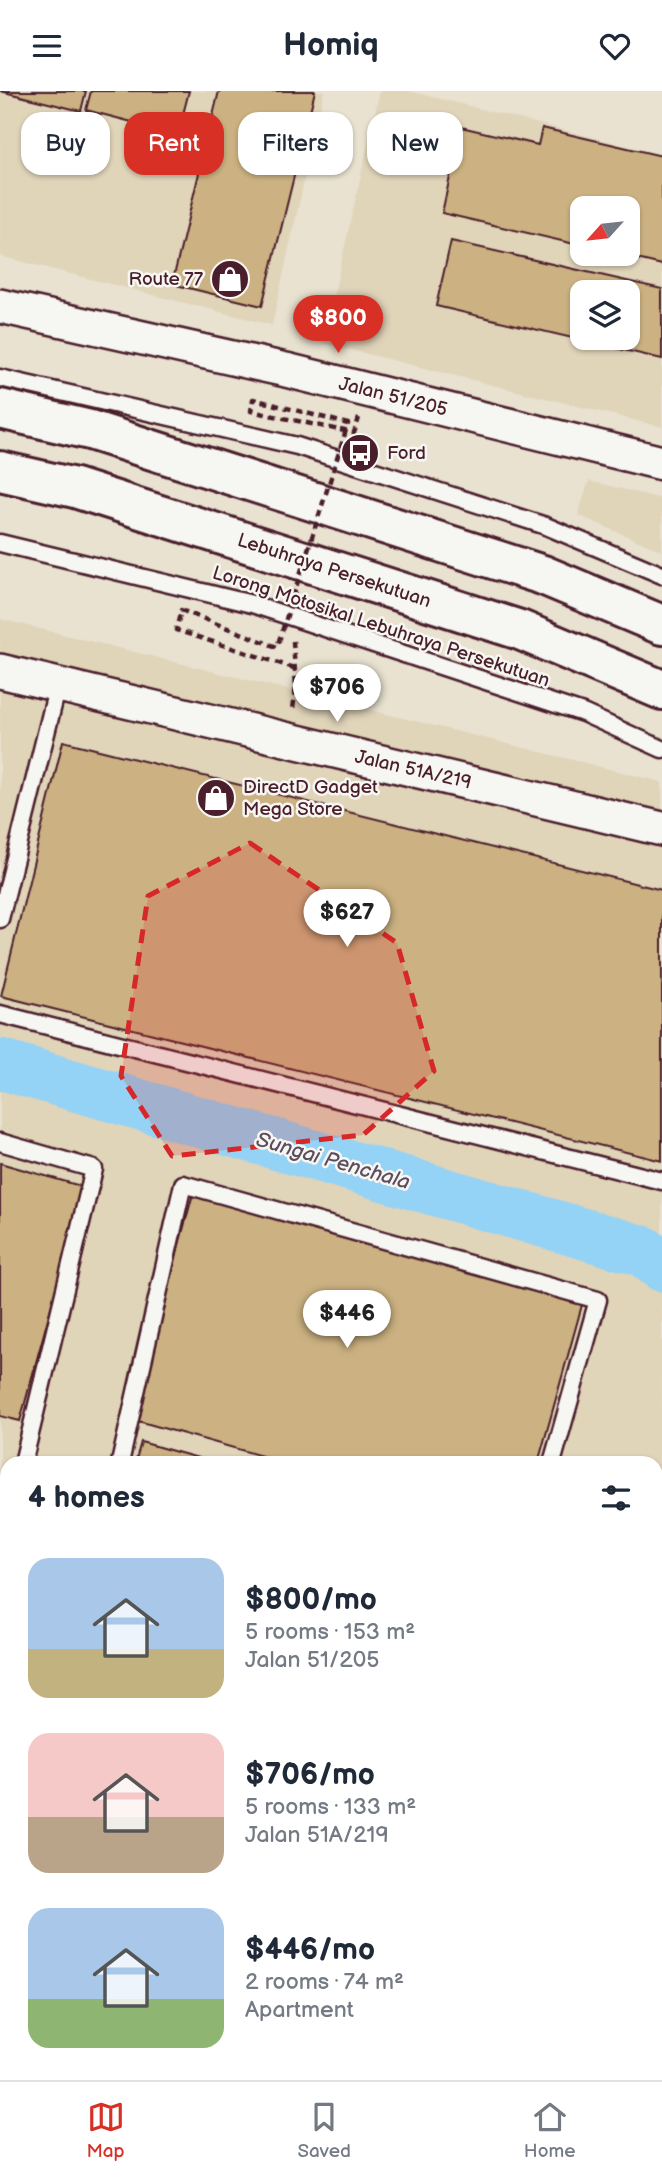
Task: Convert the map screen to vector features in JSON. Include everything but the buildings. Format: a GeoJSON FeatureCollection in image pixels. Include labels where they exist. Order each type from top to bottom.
{"type":"FeatureCollection","features":[{"type":"Feature","properties":{"kind":"main road"},"geometry":{"type":"LineString","coordinates":[[0,409],[90,430],[543,575],[662,625]]}},
{"type":"Feature","properties":{"kind":"main road","name":"Lebuhraya Persekutuan"},"geometry":{"type":"LineString","coordinates":[[0,471],[88,492],[520,630],[662,690]]}},
{"type":"Feature","properties":{"kind":"street","name":"Jalan 51/205"},"geometry":{"type":"LineString","coordinates":[[0,306],[286,370],[662,463]]}},
{"type":"Feature","properties":{"kind":"street","name":"Jalan 51A/219"},"geometry":{"type":"LineString","coordinates":[[0,671],[662,829]]}},
{"type":"Feature","properties":{"kind":"lane"},"geometry":{"type":"LineString","coordinates":[[0,378],[297,446],[545,526],[662,575]]}},
{"type":"Feature","properties":{"kind":"lane","name":"Lorong Motosikal Lebuhraya Persekutuan"},"geometry":{"type":"LineString","coordinates":[[0,543],[252,604],[583,713],[662,749]]}},
{"type":"Feature","properties":{"kind":"lane"},"geometry":{"type":"LineString","coordinates":[[0,919],[58,685]]}},
{"type":"Feature","properties":{"kind":"lane"},"geometry":{"type":"LineString","coordinates":[[0,1014],[662,1181]]}},
{"type":"Feature","properties":{"kind":"lane"},"geometry":{"type":"LineString","coordinates":[[0,1142],[94,1169],[25,1456]]}},
{"type":"Feature","properties":{"kind":"lane"},"geometry":{"type":"LineString","coordinates":[[122,1456],[183,1184],[598,1300],[554,1456]]}},
{"type":"Feature","properties":{"kind":"path"},"geometry":{"type":"LineString","coordinates":[[294,741],[294,668],[176,629],[181,610],[277,647],[336,464],[344,437],[348,424],[253,399],[251,411],[340,430],[347,431],[354,433]]}},
{"type":"Feature","properties":{"kind":"highlighted area"},"geometry":{"type":"Polygon","coordinates":[[[250,843],[397,943],[434,1071],[363,1135],[172,1156],[121,1076],[148,896],[250,843]]]}},
{"type":"Feature","properties":{"kind":"shaded area"},"geometry":{"type":"Polygon","coordinates":[[[0,91],[324,91],[319,112],[238,112],[238,175],[305,175],[272,325],[0,256],[0,91]]]}},
{"type":"Feature","properties":{"kind":"shaded area"},"geometry":{"type":"Polygon","coordinates":[[[380,91],[409,91],[662,155],[662,427],[323,343],[367,148],[367,175],[463,175],[463,112],[375,112],[380,91]]]}},
{"type":"Feature","properties":{"kind":"shaded area"},"geometry":{"type":"Polygon","coordinates":[[[589,481],[662,499],[662,551],[578,515],[589,481]]]}},
{"type":"Feature","properties":{"kind":"shaded area"},"geometry":{"type":"Polygon","coordinates":[[[0,619],[662,782],[662,1456],[0,1456],[0,619]]]}},
{"type":"Feature","properties":{"kind":"waterway","name":"Sungai Penchala"},"geometry":{"type":"LineString","coordinates":[[0,1064],[643,1251],[662,1266]]}},
{"type":"Feature","properties":{"kind":"place","name":"Route 77"},"geometry":{"type":"Point","coordinates":[230,279]}},
{"type":"Feature","properties":{"kind":"place","name":"Ford"},"geometry":{"type":"Point","coordinates":[360,453]}},
{"type":"Feature","properties":{"kind":"place","name":"DirectD Gadget Mega Store"},"geometry":{"type":"Point","coordinates":[216,798]}}]}
